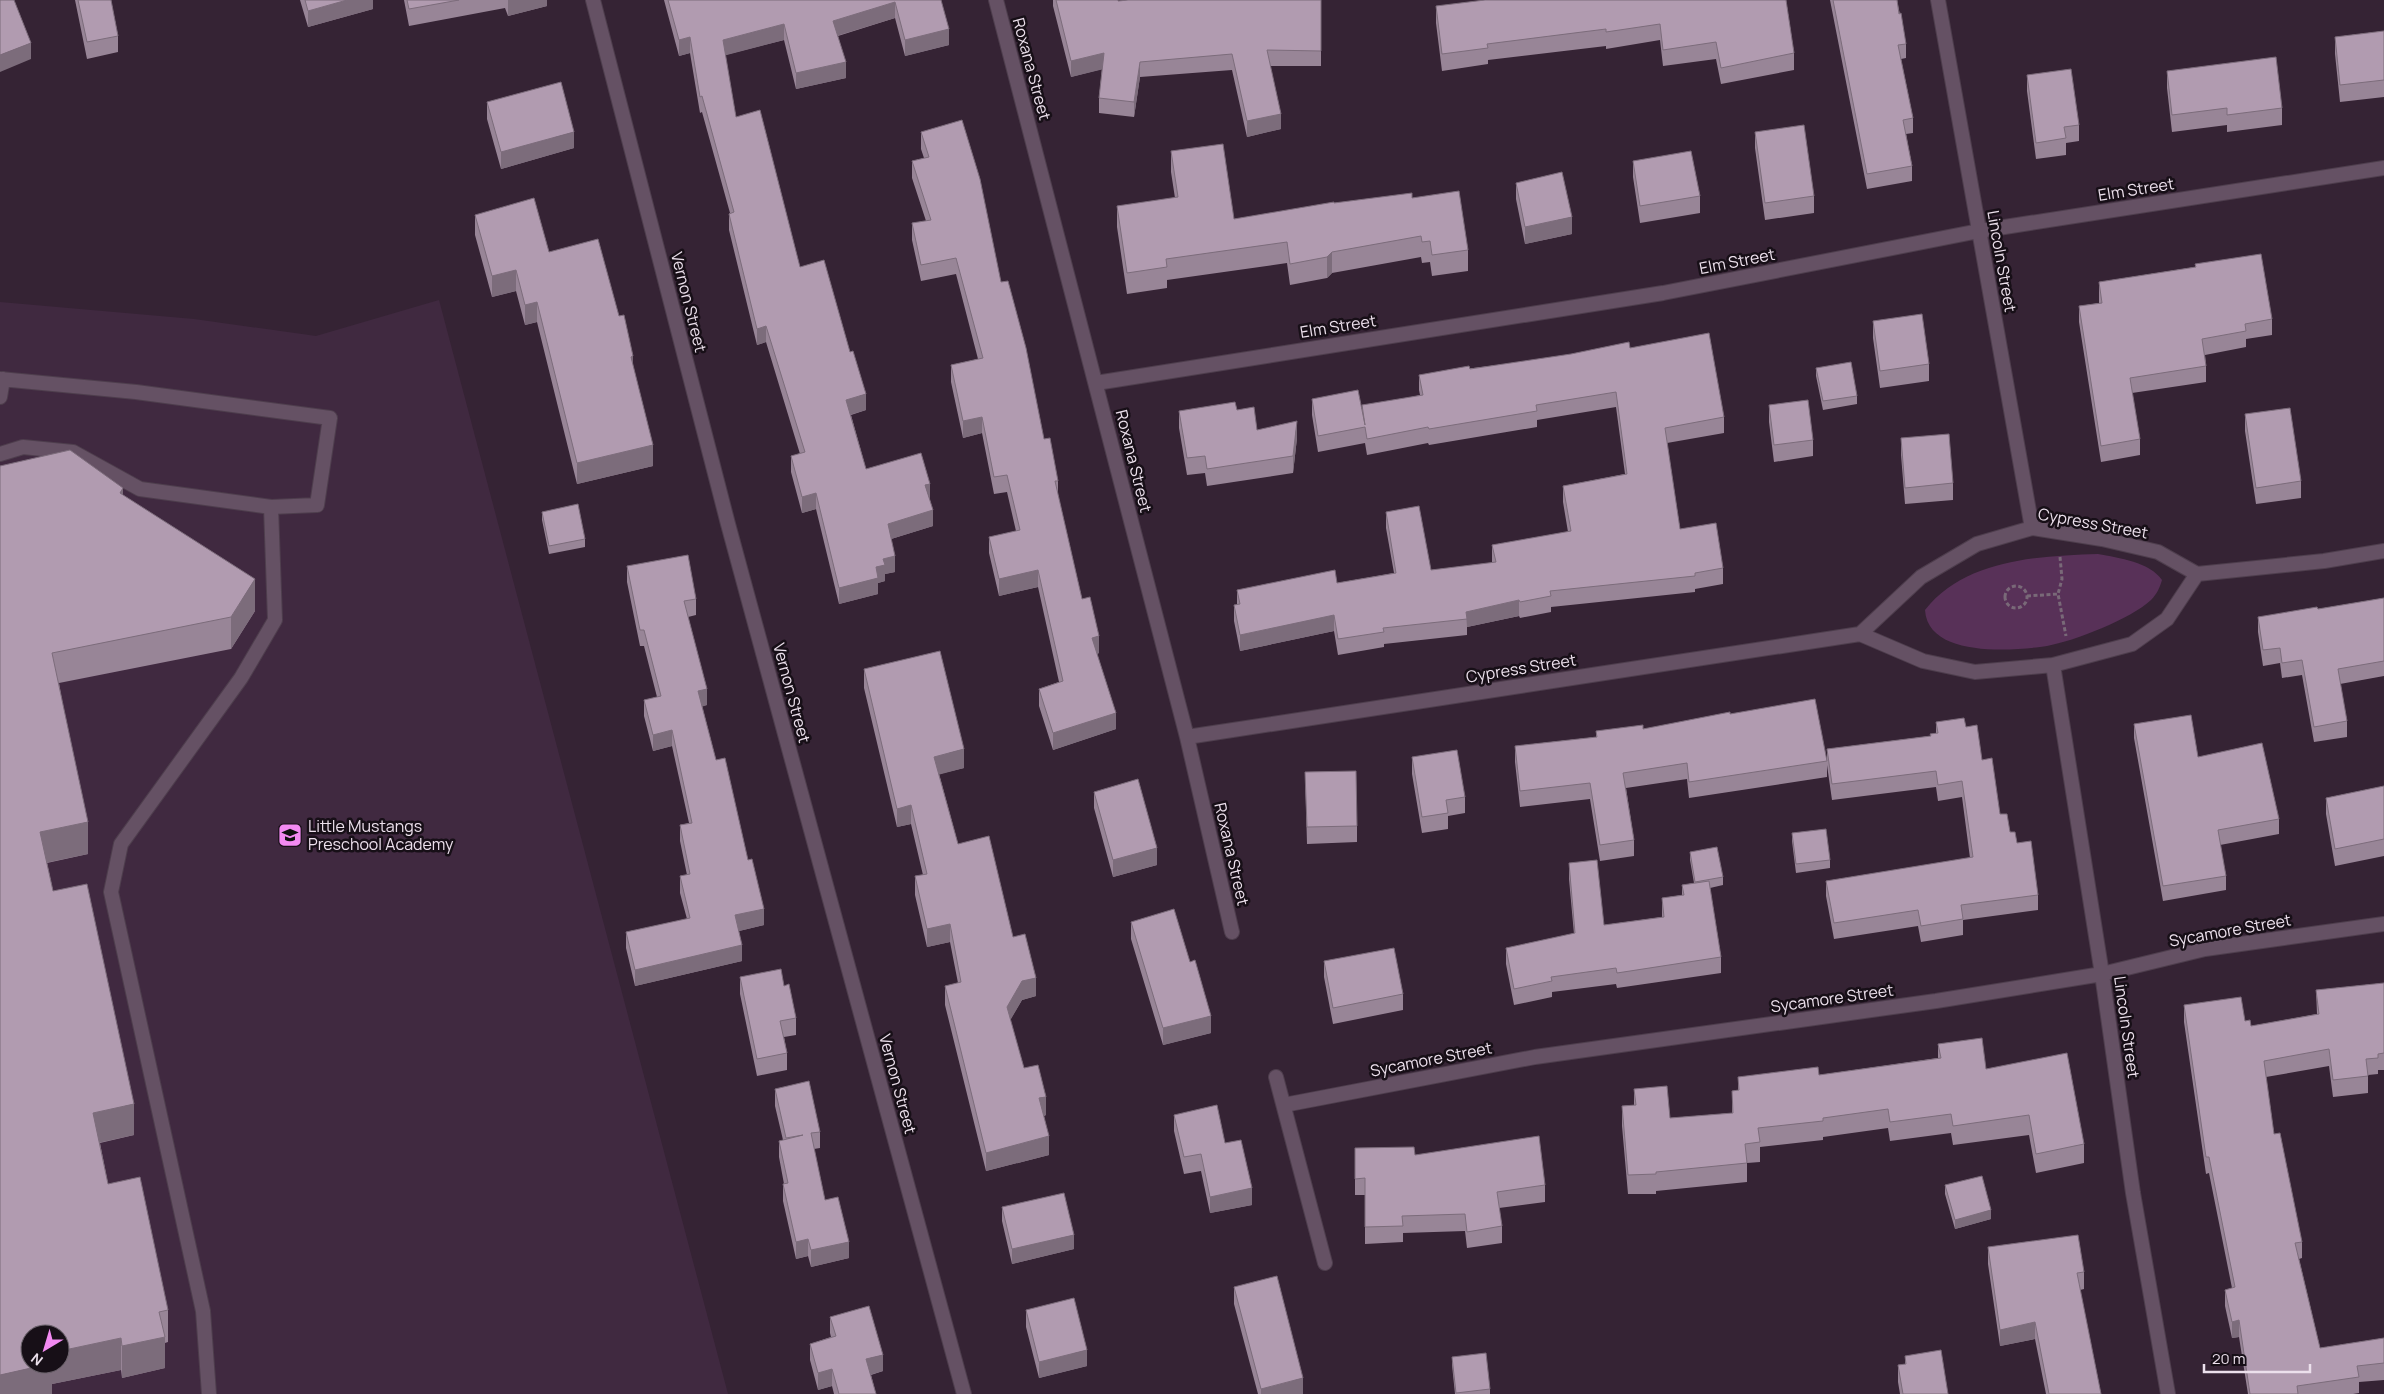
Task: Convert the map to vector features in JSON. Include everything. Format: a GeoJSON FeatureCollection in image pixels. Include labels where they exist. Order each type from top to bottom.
{"type":"FeatureCollection","features":[{"type":"Feature","properties":{"kind":"street","name":"Vernon Street"},"geometry":{"type":"LineString","coordinates":[[593,0],[728,524],[964,1394]]}},
{"type":"Feature","properties":{"kind":"street","name":"Roxana Street"},"geometry":{"type":"LineString","coordinates":[[996,0],[1187,737],[1232,932]]}},
{"type":"Feature","properties":{"kind":"street","name":"Lincoln Street"},"geometry":{"type":"LineString","coordinates":[[1938,0],[2032,528]]}},
{"type":"Feature","properties":{"kind":"street","name":"Elm Street"},"geometry":{"type":"LineString","coordinates":[[1096,383],[1663,293],[1979,232],[2384,168]]}},
{"type":"Feature","properties":{"kind":"street"},"geometry":{"type":"LineString","coordinates":[[0,397],[1,379],[136,392],[330,418],[317,505],[271,507],[140,488],[73,452],[23,447],[0,454]]}},
{"type":"Feature","properties":{"kind":"street"},"geometry":{"type":"LineString","coordinates":[[208,1394],[203,1311],[111,892],[121,844],[241,678],[275,620],[271,507]]}},
{"type":"Feature","properties":{"kind":"street","name":"Cypress Street"},"geometry":{"type":"LineString","coordinates":[[1187,737],[1860,634],[1922,577],[1977,544],[2032,528],[2102,539],[2158,552],[2197,574]]}},
{"type":"Feature","properties":{"kind":"street"},"geometry":{"type":"LineString","coordinates":[[1860,634],[1923,661],[1975,672],[2053,665],[2132,644],[2167,619],[2197,574],[2324,561],[2384,551]]}},
{"type":"Feature","properties":{"kind":"street","name":"Lincoln Street"},"geometry":{"type":"LineString","coordinates":[[2053,665],[2102,974],[2132,1193],[2168,1394]]}},
{"type":"Feature","properties":{"kind":"street","name":"Sycamore Street"},"geometry":{"type":"LineString","coordinates":[[1284,1105],[1535,1057],[1936,1002],[2102,974],[2206,949],[2384,924]]}},
{"type":"Feature","properties":{"kind":"street"},"geometry":{"type":"LineString","coordinates":[[1276,1077],[1325,1263]]}},
{"type":"Feature","properties":{"kind":"path"},"geometry":{"type":"LineString","coordinates":[[2060,554],[2062,579],[2058,594],[2067,640]]}},
{"type":"Feature","properties":{"kind":"path"},"geometry":{"type":"LineString","coordinates":[[2014,586],[2025,590],[2027,596],[2023,605],[2013,607],[2008,604],[2005,594],[2008,588],[2014,586]]}},
{"type":"Feature","properties":{"kind":"path"},"geometry":{"type":"LineString","coordinates":[[2027,596],[2058,594]]}},
{"type":"Feature","properties":{"kind":"shaded area","name":"Little Mustangs Preschool Academy"},"geometry":{"type":"Polygon","coordinates":[[[439,300],[728,1394],[0,1394],[0,302],[194,319],[316,336],[439,300]]]}},
{"type":"Feature","properties":{"kind":"shaded area"},"geometry":{"type":"Polygon","coordinates":[[[2098,554],[2142,565],[2157,574],[2162,580],[2155,595],[2142,607],[2116,622],[2047,646],[2014,649],[1974,648],[1956,644],[1941,637],[1930,626],[1925,610],[1941,593],[1961,580],[1982,570],[2028,559],[2098,554]]]}},
{"type":"Feature","properties":{"kind":"building"},"geometry":{"type":"Polygon","coordinates":[[[0,0],[14,0],[31,43],[0,55],[0,0]]]}},
{"type":"Feature","properties":{"kind":"building"},"geometry":{"type":"Polygon","coordinates":[[[78,0],[111,0],[118,36],[87,42],[78,0]]]}},
{"type":"Feature","properties":{"kind":"building"},"geometry":{"type":"Polygon","coordinates":[[[305,0],[347,0],[308,11],[305,0]]]}},
{"type":"Feature","properties":{"kind":"building"},"geometry":{"type":"Polygon","coordinates":[[[407,0],[459,0],[409,9],[407,0]]]}},
{"type":"Feature","properties":{"kind":"building"},"geometry":{"type":"Polygon","coordinates":[[[668,0],[941,0],[949,29],[905,40],[895,2],[833,21],[846,62],[796,73],[784,24],[723,40],[736,117],[760,110],[800,267],[824,260],[850,352],[853,351],[866,394],[846,400],[866,469],[921,453],[930,484],[925,485],[933,510],[888,524],[895,556],[883,559],[885,565],[876,567],[878,578],[839,588],[816,493],[802,497],[791,456],[805,452],[766,326],[757,329],[729,214],[734,212],[702,96],[700,97],[690,37],[679,40],[668,0]]]}},
{"type":"Feature","properties":{"kind":"building"},"geometry":{"type":"Polygon","coordinates":[[[1056,0],[1321,0],[1321,51],[1267,50],[1281,114],[1247,121],[1232,54],[1140,62],[1134,102],[1099,98],[1104,53],[1071,61],[1056,0]]]}},
{"type":"Feature","properties":{"kind":"building"},"geometry":{"type":"Polygon","coordinates":[[[1485,0],[1786,0],[1794,53],[1721,68],[1716,42],[1663,50],[1660,24],[1606,32],[1606,29],[1487,44],[1488,48],[1442,54],[1436,6],[1485,0]]]}},
{"type":"Feature","properties":{"kind":"building"},"geometry":{"type":"Polygon","coordinates":[[[1833,0],[1897,0],[1906,44],[1898,45],[1913,118],[1903,120],[1912,166],[1867,174],[1833,0]]]}},
{"type":"Feature","properties":{"kind":"building"},"geometry":{"type":"Polygon","coordinates":[[[2384,31],[2384,80],[2340,85],[2335,37],[2384,31]]]}},
{"type":"Feature","properties":{"kind":"building"},"geometry":{"type":"Polygon","coordinates":[[[2276,57],[2282,108],[2227,115],[2227,108],[2172,115],[2167,71],[2276,57]]]}},
{"type":"Feature","properties":{"kind":"building"},"geometry":{"type":"Polygon","coordinates":[[[2071,69],[2079,125],[2064,127],[2066,138],[2036,143],[2027,75],[2071,69]]]}},
{"type":"Feature","properties":{"kind":"building"},"geometry":{"type":"Polygon","coordinates":[[[561,82],[574,132],[501,152],[487,102],[561,82]]]}},
{"type":"Feature","properties":{"kind":"building"},"geometry":{"type":"Polygon","coordinates":[[[962,120],[980,179],[1001,282],[1008,281],[1026,348],[1044,439],[1050,438],[1058,481],[1055,481],[1082,599],[1090,597],[1099,636],[1092,638],[1116,713],[1053,733],[1039,689],[1063,681],[1038,570],[999,579],[989,537],[1020,530],[1007,475],[994,477],[982,417],[963,421],[951,365],[983,358],[956,258],[921,265],[912,223],[931,220],[912,161],[929,157],[921,132],[962,120]]]}},
{"type":"Feature","properties":{"kind":"building"},"geometry":{"type":"Polygon","coordinates":[[[1804,125],[1814,196],[1765,203],[1755,132],[1804,125]]]}},
{"type":"Feature","properties":{"kind":"building"},"geometry":{"type":"Polygon","coordinates":[[[1223,144],[1234,219],[1334,202],[1412,193],[1412,198],[1459,191],[1468,250],[1432,255],[1430,241],[1422,242],[1421,236],[1332,252],[1327,257],[1290,264],[1287,242],[1166,259],[1167,267],[1127,273],[1117,206],[1178,197],[1171,151],[1223,144]]]}},
{"type":"Feature","properties":{"kind":"building"},"geometry":{"type":"Polygon","coordinates":[[[1691,151],[1700,196],[1640,206],[1633,161],[1691,151]]]}},
{"type":"Feature","properties":{"kind":"building"},"geometry":{"type":"Polygon","coordinates":[[[1562,172],[1572,217],[1525,227],[1516,183],[1562,172]]]}},
{"type":"Feature","properties":{"kind":"building"},"geometry":{"type":"Polygon","coordinates":[[[534,198],[549,252],[598,239],[619,316],[624,315],[633,356],[631,357],[653,445],[577,463],[537,302],[525,305],[516,270],[492,276],[475,215],[534,198]]]}},
{"type":"Feature","properties":{"kind":"building"},"geometry":{"type":"Polygon","coordinates":[[[2261,254],[2272,319],[2245,324],[2246,331],[2202,339],[2206,366],[2130,378],[2140,439],[2101,446],[2079,306],[2102,303],[2099,282],[2196,267],[2195,264],[2261,254]]]}},
{"type":"Feature","properties":{"kind":"building"},"geometry":{"type":"Polygon","coordinates":[[[1922,314],[1929,364],[1880,371],[1873,321],[1922,314]]]}},
{"type":"Feature","properties":{"kind":"building"},"geometry":{"type":"Polygon","coordinates":[[[1709,333],[1724,417],[1665,428],[1680,529],[1716,523],[1723,568],[1695,573],[1695,576],[1550,591],[1551,596],[1520,602],[1519,600],[1466,612],[1467,619],[1383,628],[1384,632],[1338,639],[1334,615],[1240,635],[1234,605],[1240,604],[1237,590],[1335,570],[1337,583],[1396,573],[1386,512],[1419,506],[1431,570],[1496,562],[1492,545],[1571,531],[1563,486],[1627,474],[1616,392],[1536,405],[1537,411],[1429,429],[1428,427],[1367,439],[1365,427],[1318,436],[1312,399],[1358,390],[1365,425],[1362,405],[1423,395],[1419,375],[1469,366],[1470,369],[1571,354],[1629,342],[1630,348],[1709,333]]]}},
{"type":"Feature","properties":{"kind":"building"},"geometry":{"type":"Polygon","coordinates":[[[1851,362],[1857,396],[1823,401],[1816,368],[1851,362]]]}},
{"type":"Feature","properties":{"kind":"building"},"geometry":{"type":"Polygon","coordinates":[[[1808,400],[1813,440],[1774,445],[1769,405],[1808,400]]]}},
{"type":"Feature","properties":{"kind":"building"},"geometry":{"type":"Polygon","coordinates":[[[1235,402],[1237,410],[1254,407],[1257,430],[1297,421],[1293,456],[1207,469],[1205,456],[1187,458],[1179,411],[1235,402]]]}},
{"type":"Feature","properties":{"kind":"building"},"geometry":{"type":"Polygon","coordinates":[[[2290,408],[2301,481],[2256,488],[2245,414],[2290,408]]]}},
{"type":"Feature","properties":{"kind":"building"},"geometry":{"type":"Polygon","coordinates":[[[1949,434],[1953,483],[1905,488],[1901,438],[1949,434]]]}},
{"type":"Feature","properties":{"kind":"building"},"geometry":{"type":"Polygon","coordinates":[[[70,450],[123,488],[120,493],[255,579],[231,617],[52,653],[88,822],[40,832],[53,891],[87,884],[134,1104],[93,1113],[108,1184],[140,1177],[168,1310],[159,1312],[165,1337],[122,1346],[121,1338],[70,1349],[70,1324],[20,1324],[20,1371],[0,1375],[0,466],[70,450]]]}},
{"type":"Feature","properties":{"kind":"building"},"geometry":{"type":"Polygon","coordinates":[[[578,504],[585,539],[549,546],[542,512],[578,504]]]}},
{"type":"Feature","properties":{"kind":"building"},"geometry":{"type":"Polygon","coordinates":[[[688,555],[696,599],[684,601],[707,689],[698,691],[716,760],[725,758],[748,860],[752,859],[764,909],[735,915],[742,945],[635,970],[626,932],[690,918],[680,876],[690,874],[680,825],[692,823],[672,730],[653,735],[644,700],[661,696],[644,630],[640,630],[627,566],[688,555]]]}},
{"type":"Feature","properties":{"kind":"building"},"geometry":{"type":"Polygon","coordinates":[[[2384,598],[2384,661],[2338,669],[2347,721],[2314,727],[2302,660],[2282,663],[2280,648],[2263,650],[2258,617],[2384,598]]]}},
{"type":"Feature","properties":{"kind":"building"},"geometry":{"type":"Polygon","coordinates":[[[940,651],[964,749],[934,757],[958,844],[989,836],[1013,937],[1025,934],[1036,978],[1022,981],[1007,1007],[1024,1068],[1038,1065],[1046,1097],[1039,1098],[1049,1136],[986,1153],[945,986],[961,982],[950,924],[927,929],[915,876],[927,874],[911,805],[897,809],[864,669],[940,651]]]}},
{"type":"Feature","properties":{"kind":"building"},"geometry":{"type":"Polygon","coordinates":[[[1815,699],[1827,761],[1689,782],[1687,763],[1623,773],[1634,840],[1600,845],[1590,783],[1520,791],[1515,746],[1597,737],[1596,731],[1643,725],[1643,729],[1730,712],[1730,714],[1815,699]]]}},
{"type":"Feature","properties":{"kind":"building"},"geometry":{"type":"Polygon","coordinates":[[[2191,715],[2198,757],[2262,743],[2279,819],[2218,830],[2226,876],[2163,886],[2134,724],[2191,715]]]}},
{"type":"Feature","properties":{"kind":"building"},"geometry":{"type":"Polygon","coordinates":[[[1964,718],[1966,727],[1977,725],[1982,760],[1992,758],[2000,814],[2007,814],[2010,832],[2015,832],[2017,843],[2031,841],[2038,895],[1961,905],[1963,919],[1921,926],[1918,910],[1834,923],[1826,881],[1973,857],[1962,781],[1938,785],[1936,771],[1832,784],[1827,749],[1931,736],[1930,734],[1938,733],[1936,722],[1964,718]]]}},
{"type":"Feature","properties":{"kind":"building"},"geometry":{"type":"Polygon","coordinates":[[[1457,750],[1465,797],[1446,800],[1448,813],[1422,817],[1412,757],[1457,750]]]}},
{"type":"Feature","properties":{"kind":"building"},"geometry":{"type":"Polygon","coordinates":[[[1356,771],[1357,826],[1307,827],[1305,772],[1356,771]]]}},
{"type":"Feature","properties":{"kind":"building"},"geometry":{"type":"Polygon","coordinates":[[[1138,779],[1157,848],[1113,860],[1094,792],[1138,779]]]}},
{"type":"Feature","properties":{"kind":"building"},"geometry":{"type":"Polygon","coordinates":[[[2384,786],[2384,839],[2335,849],[2326,798],[2384,786]]]}},
{"type":"Feature","properties":{"kind":"building"},"geometry":{"type":"Polygon","coordinates":[[[1826,829],[1830,860],[1796,864],[1792,833],[1826,829]]]}},
{"type":"Feature","properties":{"kind":"building"},"geometry":{"type":"Polygon","coordinates":[[[1717,847],[1723,877],[1695,882],[1690,852],[1717,847]]]}},
{"type":"Feature","properties":{"kind":"building"},"geometry":{"type":"Polygon","coordinates":[[[1597,860],[1604,925],[1664,917],[1662,898],[1684,895],[1682,885],[1709,881],[1721,957],[1617,973],[1616,968],[1551,977],[1552,981],[1514,989],[1506,948],[1575,933],[1569,863],[1597,860]]]}},
{"type":"Feature","properties":{"kind":"building"},"geometry":{"type":"Polygon","coordinates":[[[1174,909],[1190,962],[1195,960],[1211,1016],[1163,1028],[1131,922],[1174,909]]]}},
{"type":"Feature","properties":{"kind":"building"},"geometry":{"type":"Polygon","coordinates":[[[1394,948],[1403,994],[1333,1008],[1324,961],[1394,948]]]}},
{"type":"Feature","properties":{"kind":"building"},"geometry":{"type":"Polygon","coordinates":[[[781,969],[784,986],[789,984],[796,1018],[780,1021],[787,1053],[757,1059],[740,977],[781,969]]]}},
{"type":"Feature","properties":{"kind":"building"},"geometry":{"type":"Polygon","coordinates":[[[2384,983],[2384,1053],[2378,1054],[2378,1058],[2366,1059],[2368,1076],[2333,1080],[2329,1049],[2264,1061],[2274,1134],[2280,1133],[2302,1242],[2295,1243],[2320,1348],[2384,1338],[2384,1363],[2357,1366],[2359,1377],[2297,1386],[2298,1394],[2250,1394],[2239,1320],[2232,1322],[2225,1290],[2235,1287],[2209,1157],[2206,1157],[2184,1005],[2241,997],[2245,1021],[2250,1020],[2251,1026],[2319,1014],[2316,990],[2384,983]]]}},
{"type":"Feature","properties":{"kind":"building"},"geometry":{"type":"Polygon","coordinates":[[[1982,1038],[1986,1069],[2067,1053],[2084,1144],[2036,1154],[2029,1115],[1953,1126],[1951,1114],[1890,1122],[1888,1109],[1823,1118],[1823,1121],[1758,1128],[1760,1142],[1745,1144],[1747,1163],[1656,1172],[1656,1174],[1628,1175],[1622,1106],[1636,1105],[1634,1089],[1667,1086],[1670,1118],[1733,1113],[1732,1091],[1739,1090],[1738,1077],[1818,1067],[1819,1075],[1941,1058],[1938,1044],[1982,1038]]]}},
{"type":"Feature","properties":{"kind":"building"},"geometry":{"type":"Polygon","coordinates":[[[809,1081],[820,1132],[811,1133],[825,1200],[838,1197],[849,1242],[811,1250],[808,1239],[796,1242],[783,1184],[788,1183],[779,1141],[803,1135],[786,1138],[775,1089],[809,1081]]]}},
{"type":"Feature","properties":{"kind":"building"},"geometry":{"type":"Polygon","coordinates":[[[1217,1105],[1225,1143],[1241,1140],[1252,1188],[1210,1197],[1201,1154],[1184,1157],[1174,1115],[1217,1105]]]}},
{"type":"Feature","properties":{"kind":"building"},"geometry":{"type":"Polygon","coordinates":[[[1539,1136],[1545,1185],[1497,1192],[1502,1226],[1467,1232],[1465,1214],[1402,1216],[1403,1226],[1365,1227],[1365,1178],[1355,1179],[1355,1148],[1414,1147],[1415,1155],[1539,1136]]]}},
{"type":"Feature","properties":{"kind":"building"},"geometry":{"type":"Polygon","coordinates":[[[1982,1176],[1991,1210],[1955,1220],[1945,1185],[1982,1176]]]}},
{"type":"Feature","properties":{"kind":"building"},"geometry":{"type":"Polygon","coordinates":[[[1064,1193],[1074,1235],[1012,1249],[1002,1207],[1064,1193]]]}},
{"type":"Feature","properties":{"kind":"building"},"geometry":{"type":"Polygon","coordinates":[[[2078,1235],[2084,1272],[2077,1273],[2101,1394],[2049,1394],[2035,1322],[2000,1330],[1988,1247],[2078,1235]]]}},
{"type":"Feature","properties":{"kind":"building"},"geometry":{"type":"Polygon","coordinates":[[[1277,1276],[1303,1378],[1261,1389],[1234,1287],[1277,1276]]]}},
{"type":"Feature","properties":{"kind":"building"},"geometry":{"type":"Polygon","coordinates":[[[1074,1298],[1087,1350],[1039,1362],[1026,1310],[1074,1298]]]}},
{"type":"Feature","properties":{"kind":"building"},"geometry":{"type":"Polygon","coordinates":[[[869,1306],[883,1355],[866,1359],[876,1394],[839,1394],[832,1369],[818,1373],[810,1344],[836,1336],[830,1317],[869,1306]]]}},
{"type":"Feature","properties":{"kind":"building"},"geometry":{"type":"Polygon","coordinates":[[[1941,1350],[1948,1394],[1903,1394],[1898,1365],[1906,1364],[1905,1356],[1941,1350]]]}},
{"type":"Feature","properties":{"kind":"building"},"geometry":{"type":"Polygon","coordinates":[[[1486,1353],[1490,1389],[1456,1393],[1452,1357],[1486,1353]]]}},
{"type":"Feature","properties":{"kind":"place","name":"Little Mustangs Preschool Academy"},"geometry":{"type":"Point","coordinates":[290,835]}}]}
